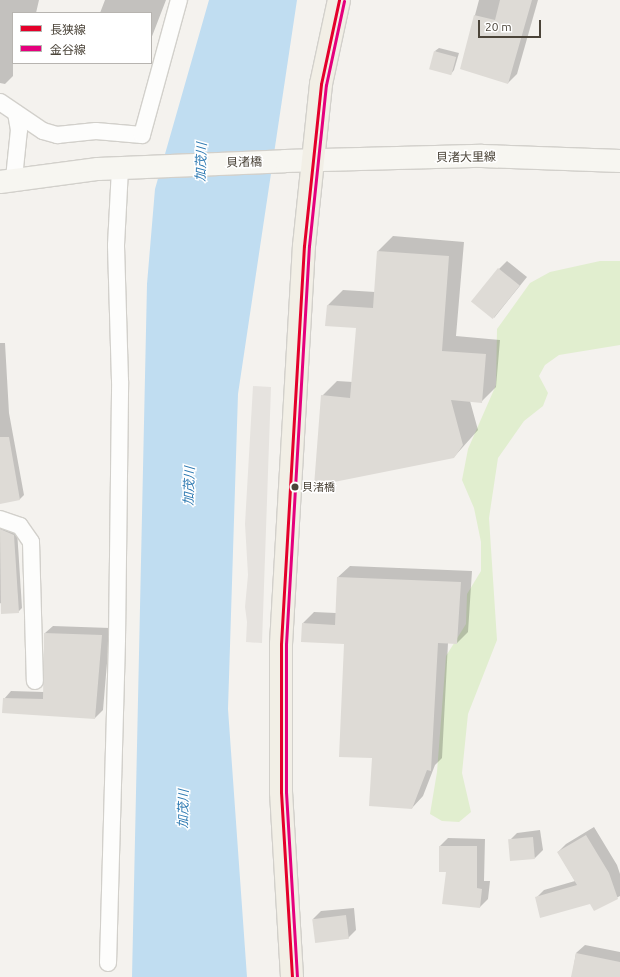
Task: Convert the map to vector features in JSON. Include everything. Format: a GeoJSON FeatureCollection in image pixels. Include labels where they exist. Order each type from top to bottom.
{"type":"FeatureCollection","features":[{"type":"Feature","properties":{"kind":"main road"},"geometry":{"type":"LineString","coordinates":[[292,977],[283,860],[280,687],[304,246],[323,68],[338,0]]}},
{"type":"Feature","properties":{"kind":"street"},"geometry":{"type":"LineString","coordinates":[[0,102],[43,131],[57,135],[96,131],[142,135],[179,0]]}},
{"type":"Feature","properties":{"kind":"street"},"geometry":{"type":"LineString","coordinates":[[7,180],[19,130],[16,113]]}},
{"type":"Feature","properties":{"kind":"street","name":"貝渚大里線"},"geometry":{"type":"LineString","coordinates":[[285,161],[482,156],[620,160]]}},
{"type":"Feature","properties":{"kind":"street","name":"貝渚橋"},"geometry":{"type":"LineString","coordinates":[[7,180],[126,168],[285,161]]}},
{"type":"Feature","properties":{"kind":"street"},"geometry":{"type":"LineString","coordinates":[[108,962],[117,639],[120,381],[116,245],[126,168]]}},
{"type":"Feature","properties":{"kind":"street"},"geometry":{"type":"LineString","coordinates":[[0,519],[20,526],[31,542],[35,680]]}},
{"type":"Feature","properties":{"kind":"green space"},"geometry":{"type":"Polygon","coordinates":[[[600,261],[620,261],[620,345],[559,355],[545,365],[539,376],[548,393],[543,406],[524,421],[498,458],[489,518],[497,640],[468,714],[462,773],[471,812],[459,822],[442,821],[430,814],[437,772],[446,656],[466,624],[467,594],[481,571],[481,542],[474,508],[462,480],[468,449],[496,385],[497,329],[530,283],[550,272],[600,261]]]}},
{"type":"Feature","properties":{"kind":"shaded area"},"geometry":{"type":"Polygon","coordinates":[[[253,386],[271,387],[262,643],[246,642],[247,622],[245,607],[248,575],[245,524],[253,386]]]}},
{"type":"Feature","properties":{"kind":"water","name":"加茂川"},"geometry":{"type":"Polygon","coordinates":[[[209,0],[297,0],[238,394],[228,709],[247,977],[132,977],[147,284],[155,189],[209,0]]]}},
{"type":"Feature","properties":{"kind":"building"},"geometry":{"type":"Polygon","coordinates":[[[500,0],[532,0],[508,84],[460,69],[474,15],[495,20],[500,0]]]}},
{"type":"Feature","properties":{"kind":"building"},"geometry":{"type":"Polygon","coordinates":[[[434,51],[456,57],[451,75],[429,69],[434,51]]]}},
{"type":"Feature","properties":{"kind":"building"},"geometry":{"type":"Polygon","coordinates":[[[377,251],[449,256],[442,351],[486,354],[482,403],[451,400],[463,445],[454,458],[314,486],[321,395],[350,398],[356,328],[325,326],[327,305],[373,308],[377,251]]]}},
{"type":"Feature","properties":{"kind":"building"},"geometry":{"type":"Polygon","coordinates":[[[498,268],[520,286],[493,319],[471,301],[498,268]]]}},
{"type":"Feature","properties":{"kind":"building"},"geometry":{"type":"Polygon","coordinates":[[[0,437],[9,437],[20,500],[0,504],[0,437]]]}},
{"type":"Feature","properties":{"kind":"building"},"geometry":{"type":"Polygon","coordinates":[[[0,529],[14,535],[19,613],[1,614],[0,529]]]}},
{"type":"Feature","properties":{"kind":"building"},"geometry":{"type":"Polygon","coordinates":[[[337,577],[461,582],[457,644],[438,643],[431,771],[427,770],[412,809],[369,806],[372,758],[339,757],[344,644],[301,642],[302,623],[335,625],[337,577]]]}},
{"type":"Feature","properties":{"kind":"building"},"geometry":{"type":"Polygon","coordinates":[[[44,633],[102,635],[95,719],[2,713],[3,698],[43,699],[44,633]]]}},
{"type":"Feature","properties":{"kind":"building"},"geometry":{"type":"Polygon","coordinates":[[[586,835],[609,873],[618,899],[594,911],[590,904],[540,918],[535,897],[577,885],[557,852],[586,835]]]}},
{"type":"Feature","properties":{"kind":"building"},"geometry":{"type":"Polygon","coordinates":[[[533,837],[535,859],[510,861],[508,839],[533,837]]]}},
{"type":"Feature","properties":{"kind":"building"},"geometry":{"type":"Polygon","coordinates":[[[439,846],[477,846],[477,888],[482,889],[480,908],[442,904],[446,872],[439,872],[439,846]]]}},
{"type":"Feature","properties":{"kind":"building"},"geometry":{"type":"Polygon","coordinates":[[[346,915],[349,939],[315,943],[312,919],[346,915]]]}},
{"type":"Feature","properties":{"kind":"building"},"geometry":{"type":"Polygon","coordinates":[[[576,953],[620,962],[620,977],[571,977],[576,953]]]}},
{"type":"Feature","properties":{"kind":"transit line","name":"長狭線"},"geometry":{"type":"LineString","coordinates":[[292,977],[281,792],[281,644],[304,246],[321,84],[339,0]]}},
{"type":"Feature","properties":{"kind":"transit line","name":"金谷線"},"geometry":{"type":"LineString","coordinates":[[297,977],[286,792],[286,644],[309,246],[326,85],[344,1]]}},
{"type":"Feature","properties":{"kind":"place","name":"貝渚橋"},"geometry":{"type":"Point","coordinates":[295,487]}}]}
